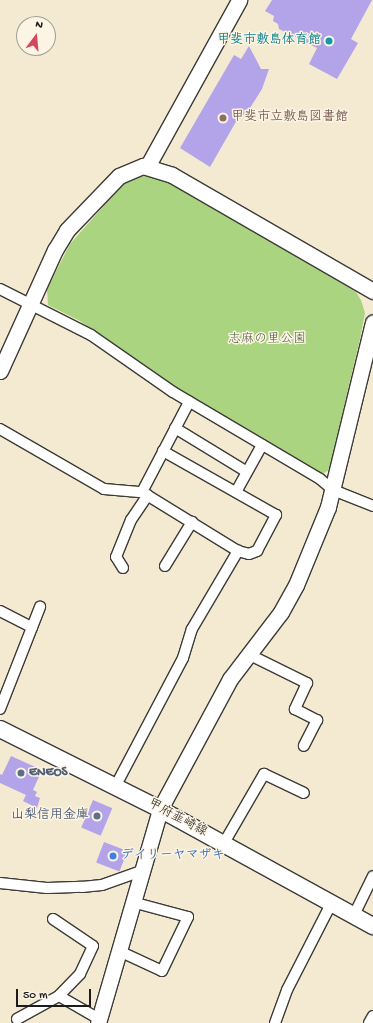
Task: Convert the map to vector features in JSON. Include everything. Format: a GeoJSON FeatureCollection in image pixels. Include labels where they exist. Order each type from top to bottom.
{"type":"FeatureCollection","features":[{"type":"Feature","properties":{"kind":"main road","name":"甲府韮崎線"},"geometry":{"type":"LineString","coordinates":[[0,728],[160,809],[332,902],[373,926]]}},
{"type":"Feature","properties":{"kind":"street"},"geometry":{"type":"LineString","coordinates":[[147,167],[239,0]]}},
{"type":"Feature","properties":{"kind":"street"},"geometry":{"type":"LineString","coordinates":[[0,371],[30,305],[67,230],[119,176],[130,170],[147,167],[172,175],[373,291]]}},
{"type":"Feature","properties":{"kind":"street"},"geometry":{"type":"LineString","coordinates":[[0,289],[91,335],[189,402],[320,479],[333,490],[373,506]]}},
{"type":"Feature","properties":{"kind":"street"},"geometry":{"type":"LineString","coordinates":[[59,996],[98,1021],[160,809],[230,678],[281,612],[296,585],[333,490],[371,338],[373,322]]}},
{"type":"Feature","properties":{"kind":"street"},"geometry":{"type":"LineString","coordinates":[[123,568],[116,557],[131,520],[145,494],[163,451],[189,402]]}},
{"type":"Feature","properties":{"kind":"street"},"geometry":{"type":"LineString","coordinates":[[175,428],[247,472]]}},
{"type":"Feature","properties":{"kind":"street"},"geometry":{"type":"LineString","coordinates":[[0,429],[104,489],[145,494],[238,551],[249,554],[257,551],[276,515],[163,451]]}},
{"type":"Feature","properties":{"kind":"street"},"geometry":{"type":"LineString","coordinates":[[236,492],[262,445]]}},
{"type":"Feature","properties":{"kind":"street"},"geometry":{"type":"LineString","coordinates":[[165,566],[192,522]]}},
{"type":"Feature","properties":{"kind":"street"},"geometry":{"type":"LineString","coordinates":[[116,787],[183,658],[192,629],[238,551]]}},
{"type":"Feature","properties":{"kind":"street"},"geometry":{"type":"LineString","coordinates":[[0,710],[40,607]]}},
{"type":"Feature","properties":{"kind":"street"},"geometry":{"type":"LineString","coordinates":[[0,611],[32,627]]}},
{"type":"Feature","properties":{"kind":"street"},"geometry":{"type":"LineString","coordinates":[[248,654],[306,683],[295,709],[317,720],[304,746]]}},
{"type":"Feature","properties":{"kind":"street"},"geometry":{"type":"LineString","coordinates":[[224,843],[264,774],[304,793]]}},
{"type":"Feature","properties":{"kind":"street"},"geometry":{"type":"LineString","coordinates":[[0,884],[47,888],[82,887],[102,885],[141,871]]}},
{"type":"Feature","properties":{"kind":"street"},"geometry":{"type":"LineString","coordinates":[[354,915],[373,876]]}},
{"type":"Feature","properties":{"kind":"street"},"geometry":{"type":"LineString","coordinates":[[119,951],[162,971],[188,917],[132,902]]}},
{"type":"Feature","properties":{"kind":"street"},"geometry":{"type":"LineString","coordinates":[[275,1023],[287,990],[332,902]]}},
{"type":"Feature","properties":{"kind":"street"},"geometry":{"type":"LineString","coordinates":[[17,1019],[59,996],[80,974],[93,946],[53,918]]}},
{"type":"Feature","properties":{"kind":"street"},"geometry":{"type":"LineString","coordinates":[[369,1023],[373,1016]]}},
{"type":"Feature","properties":{"kind":"green space","name":"志麻の里公園"},"geometry":{"type":"Polygon","coordinates":[[[142,175],[159,176],[173,183],[356,292],[361,300],[365,313],[329,470],[322,474],[313,470],[182,392],[80,321],[48,305],[47,289],[70,244],[126,181],[142,175]]]}},
{"type":"Feature","properties":{"kind":"building","name":"甲斐市敷島体育館"},"geometry":{"type":"Polygon","coordinates":[[[272,0],[372,0],[351,39],[358,43],[337,79],[309,64],[317,48],[279,29],[278,24],[273,21],[274,16],[265,11],[272,0]]]}},
{"type":"Feature","properties":{"kind":"building"},"geometry":{"type":"Polygon","coordinates":[[[249,46],[261,69],[269,69],[262,89],[245,116],[241,113],[210,167],[180,148],[234,55],[241,59],[249,46]]]}},
{"type":"Feature","properties":{"kind":"building"},"geometry":{"type":"Polygon","coordinates":[[[11,756],[42,770],[33,790],[37,792],[35,796],[40,798],[37,808],[23,801],[26,795],[0,783],[0,774],[2,775],[11,756]]]}},
{"type":"Feature","properties":{"kind":"building"},"geometry":{"type":"Polygon","coordinates":[[[93,800],[112,808],[101,836],[81,828],[93,800]]]}},
{"type":"Feature","properties":{"kind":"building"},"geometry":{"type":"Polygon","coordinates":[[[104,842],[127,851],[119,871],[96,863],[104,842]]]}},
{"type":"Feature","properties":{"kind":"place","name":"甲斐市敷島体育館"},"geometry":{"type":"Point","coordinates":[329,41]}},
{"type":"Feature","properties":{"kind":"place","name":"甲斐市立敷島図書館"},"geometry":{"type":"Point","coordinates":[223,118]}},
{"type":"Feature","properties":{"kind":"place","name":"ENEOS"},"geometry":{"type":"Point","coordinates":[21,773]}},
{"type":"Feature","properties":{"kind":"place","name":"山梨信用金庫"},"geometry":{"type":"Point","coordinates":[97,816]}},
{"type":"Feature","properties":{"kind":"place","name":"デイリーヤマザキ"},"geometry":{"type":"Point","coordinates":[113,856]}}]}
